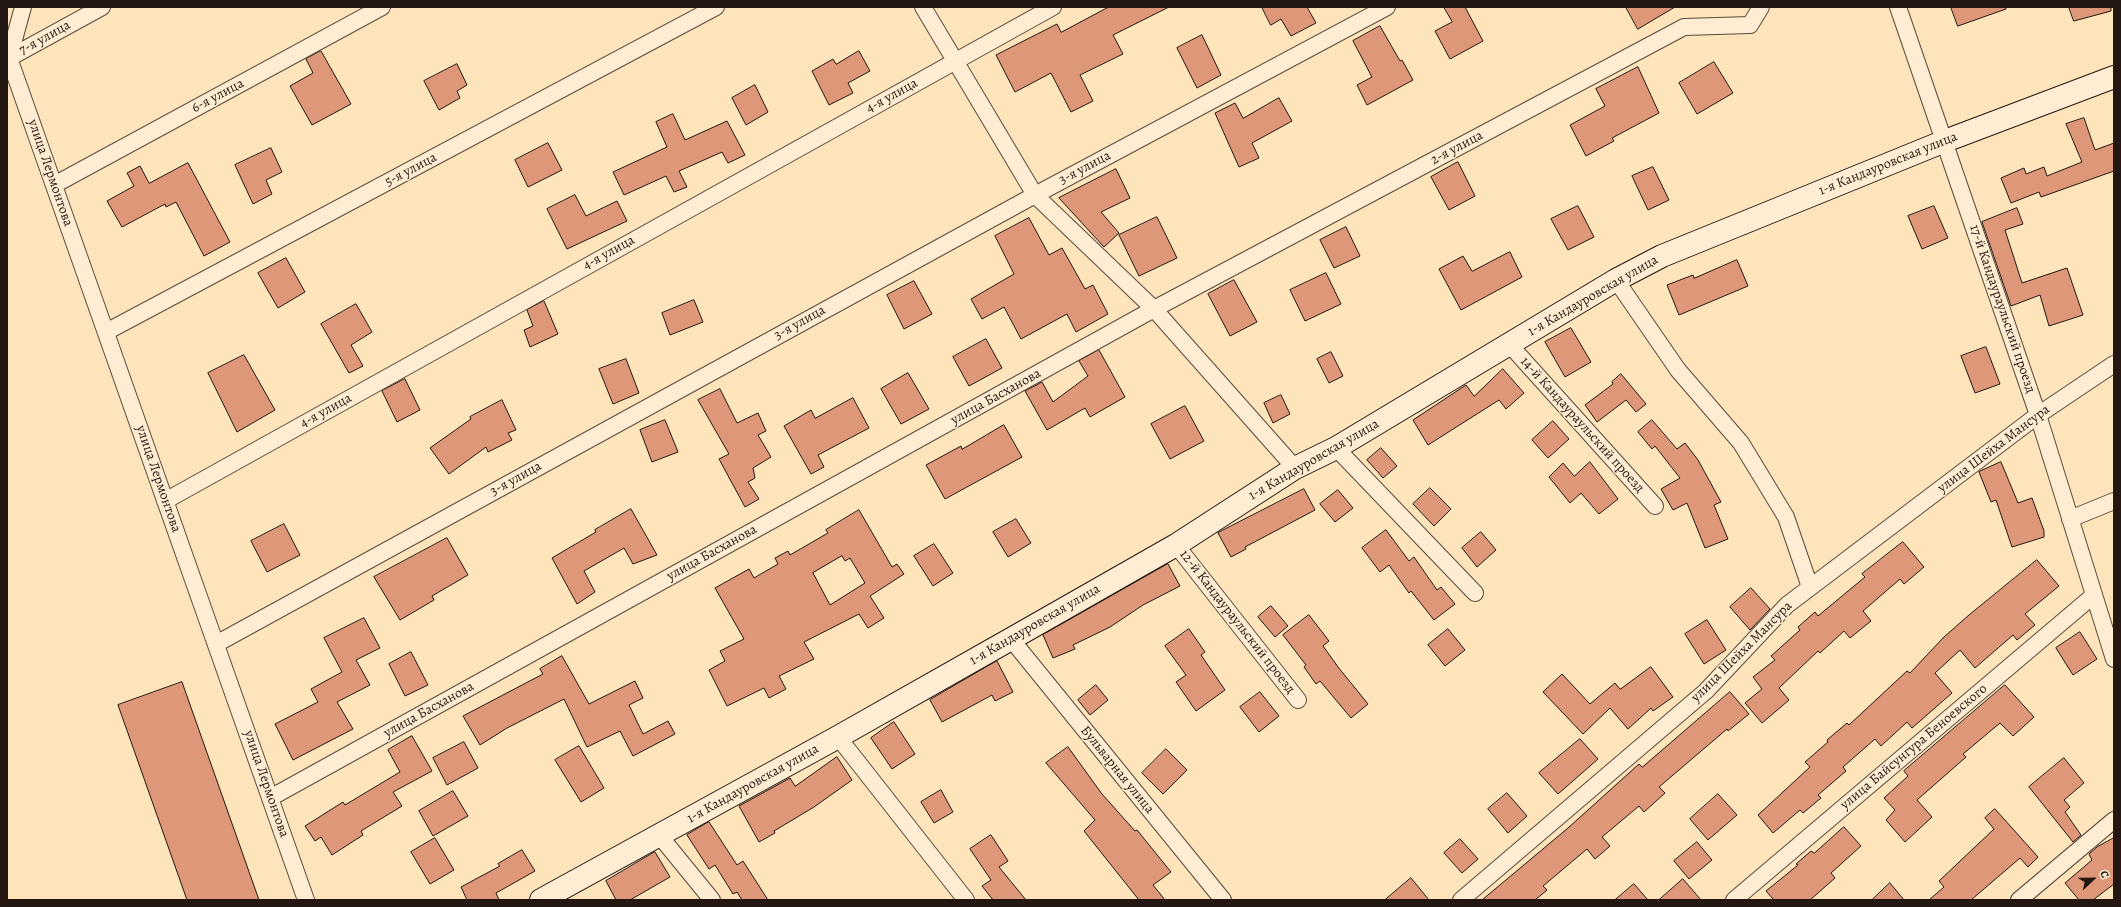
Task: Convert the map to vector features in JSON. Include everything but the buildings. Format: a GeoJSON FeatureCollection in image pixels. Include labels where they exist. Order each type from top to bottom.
{"type":"FeatureCollection","features":[{"type":"Feature","properties":{"kind":"street"},"geometry":{"type":"LineString","coordinates":[[9,58],[23,7]]}},
{"type":"Feature","properties":{"kind":"street","name":"7-я улица"},"geometry":{"type":"LineString","coordinates":[[9,58],[102,7]]}},
{"type":"Feature","properties":{"kind":"street","name":"6-я улица"},"geometry":{"type":"LineString","coordinates":[[54,185],[382,7]]}},
{"type":"Feature","properties":{"kind":"street","name":"5-я улица"},"geometry":{"type":"LineString","coordinates":[[106,332],[716,7]]}},
{"type":"Feature","properties":{"kind":"street"},"geometry":{"type":"LineString","coordinates":[[923,7],[956,60],[1034,194],[1154,309],[1295,468]]}},
{"type":"Feature","properties":{"kind":"street","name":"4-я улица"},"geometry":{"type":"LineString","coordinates":[[166,501],[1053,7]]}},
{"type":"Feature","properties":{"kind":"street","name":"3-я улица"},"geometry":{"type":"LineString","coordinates":[[216,644],[1034,194],[1387,7]]}},
{"type":"Feature","properties":{"kind":"street","name":"2-я улица"},"geometry":{"type":"LineString","coordinates":[[1154,309],[1684,27],[1750,25],[1761,7]]}},
{"type":"Feature","properties":{"kind":"street","name":"17-й Кандаураульский проезд"},"geometry":{"type":"LineString","coordinates":[[1898,7],[2038,416],[2114,659]]}},
{"type":"Feature","properties":{"kind":"street","name":"улица Лермонтова"},"geometry":{"type":"LineString","coordinates":[[9,58],[306,900]]}},
{"type":"Feature","properties":{"kind":"street","name":"1-я Кандауровская улица"},"geometry":{"type":"LineString","coordinates":[[541,900],[838,737],[1176,545],[1295,468],[1336,448],[1616,280],[1662,256],[1945,141],[2114,77]]}},
{"type":"Feature","properties":{"kind":"street"},"geometry":{"type":"LineString","coordinates":[[1616,280],[1678,370],[1741,443],[1786,517],[1810,587]]}},
{"type":"Feature","properties":{"kind":"street","name":"улица Басханова"},"geometry":{"type":"LineString","coordinates":[[270,798],[1154,309]]}},
{"type":"Feature","properties":{"kind":"street","name":"14-й Кандаураульский проезд"},"geometry":{"type":"LineString","coordinates":[[1509,344],[1654,506]]}},
{"type":"Feature","properties":{"kind":"street","name":"улица Шейха Мансура"},"geometry":{"type":"LineString","coordinates":[[1461,900],[1706,690],[1787,605],[2038,416],[2114,364]]}},
{"type":"Feature","properties":{"kind":"street"},"geometry":{"type":"LineString","coordinates":[[1336,448],[1475,593]]}},
{"type":"Feature","properties":{"kind":"street"},"geometry":{"type":"LineString","coordinates":[[2070,519],[2114,501]]}},
{"type":"Feature","properties":{"kind":"street","name":"12-й Кандаураульский проезд"},"geometry":{"type":"LineString","coordinates":[[1176,545],[1298,700]]}},
{"type":"Feature","properties":{"kind":"street","name":"улица Байсунгура Беноевского"},"geometry":{"type":"LineString","coordinates":[[1734,900],[2094,595]]}},
{"type":"Feature","properties":{"kind":"street","name":"Бульварная улица"},"geometry":{"type":"LineString","coordinates":[[1011,639],[1223,900]]}},
{"type":"Feature","properties":{"kind":"street"},"geometry":{"type":"LineString","coordinates":[[838,737],[966,900]]}},
{"type":"Feature","properties":{"kind":"street"},"geometry":{"type":"LineString","coordinates":[[2018,900],[2114,820]]}},
{"type":"Feature","properties":{"kind":"street"},"geometry":{"type":"LineString","coordinates":[[659,835],[712,900]]}}]}
